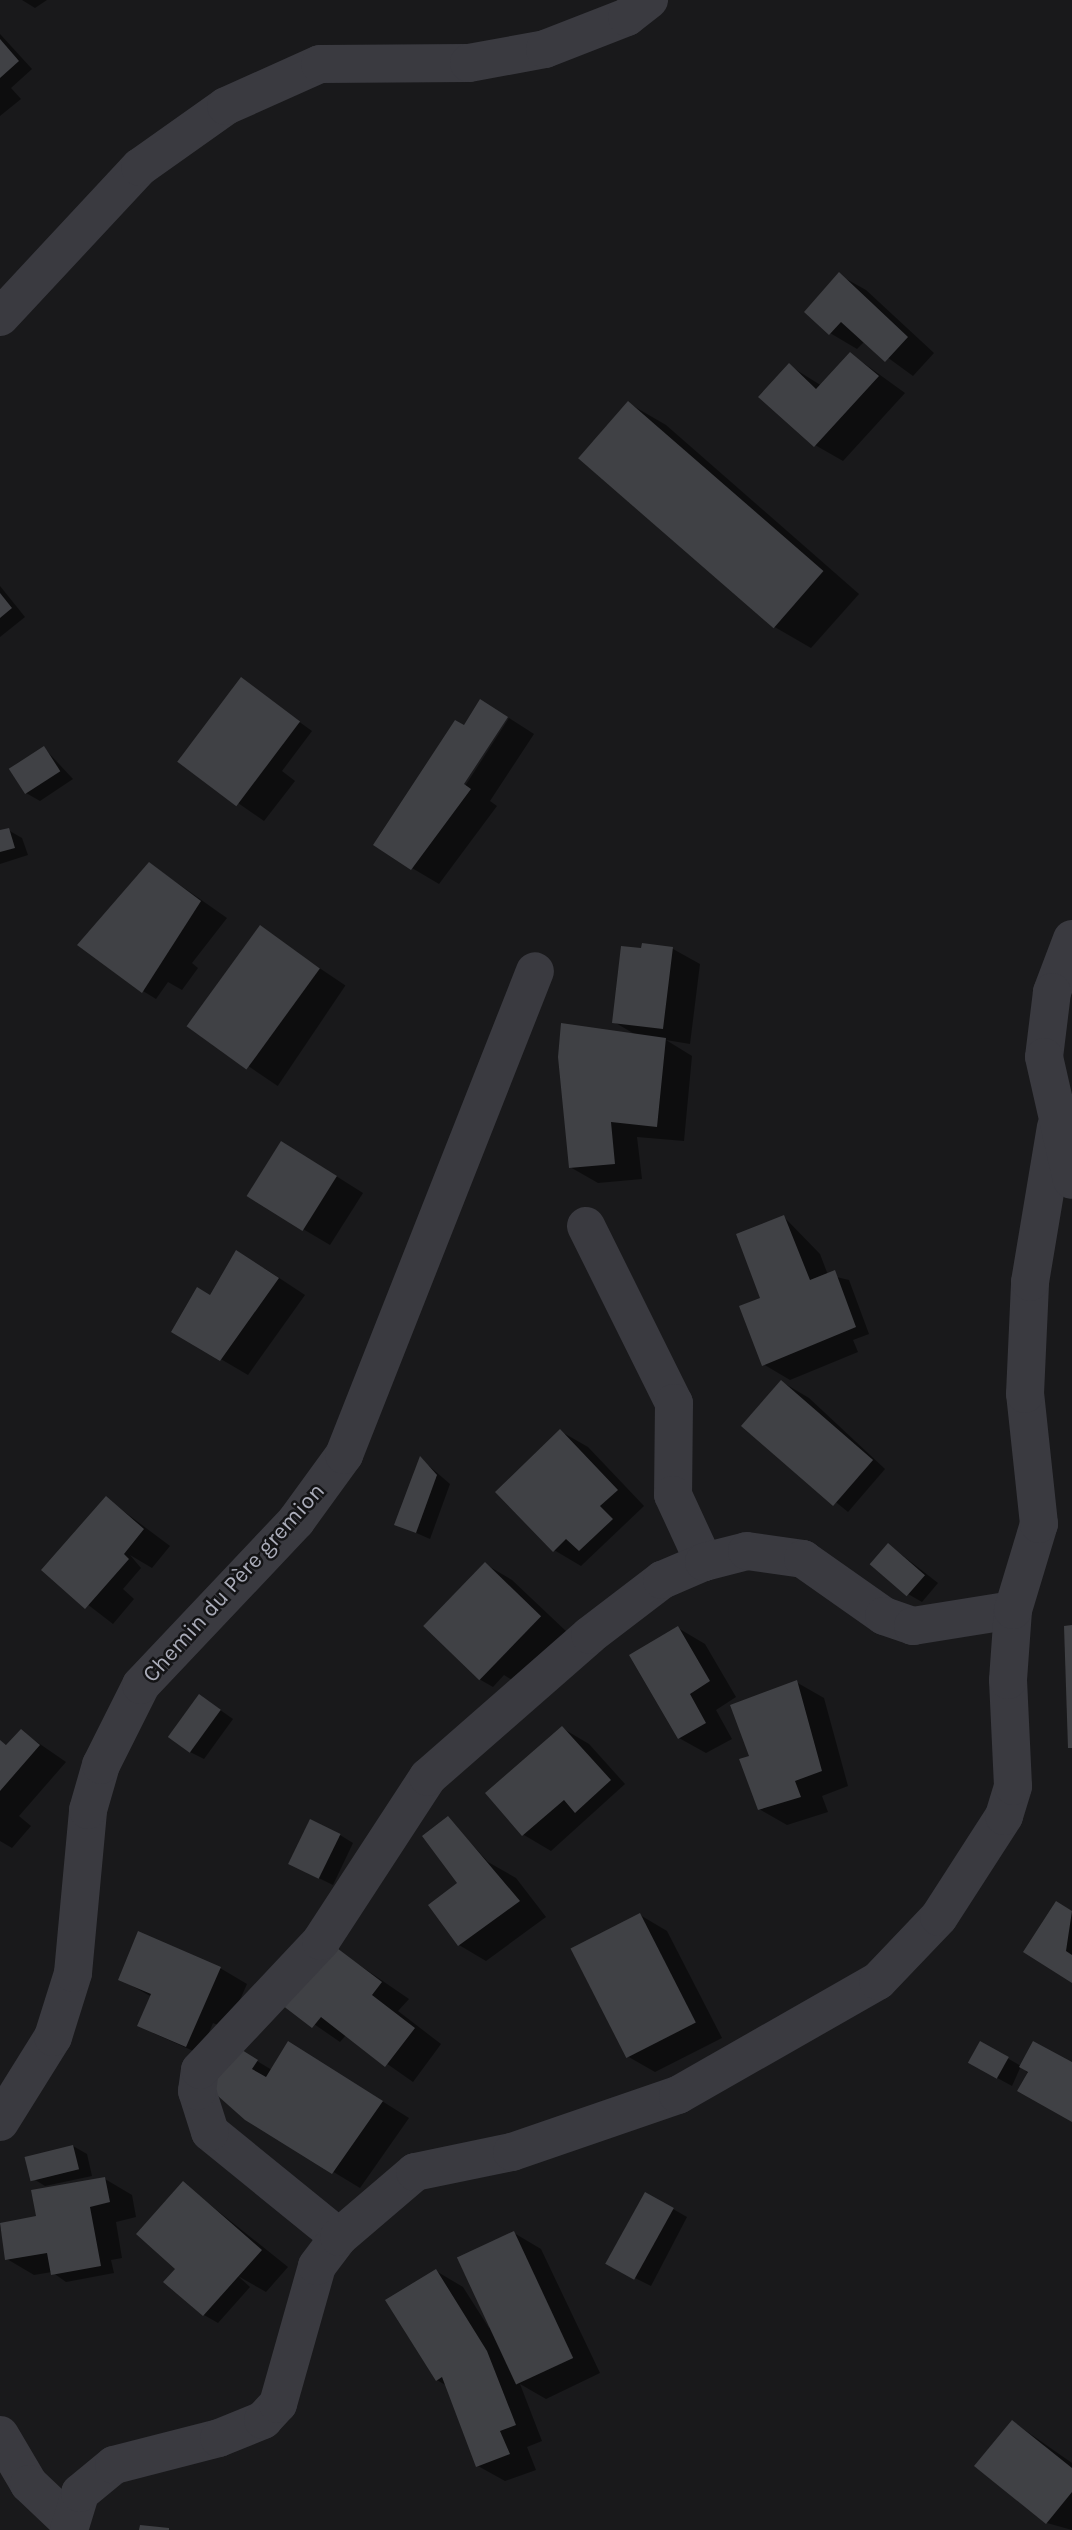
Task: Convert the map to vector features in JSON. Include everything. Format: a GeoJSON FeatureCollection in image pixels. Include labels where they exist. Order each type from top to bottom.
{"type":"FeatureCollection","features":[{"type":"Feature","properties":{"kind":"street"},"geometry":{"type":"LineString","coordinates":[[0,317],[140,167],[226,106],[320,64],[469,63],[545,48],[627,17],[649,0]]}},
{"type":"Feature","properties":{"kind":"street"},"geometry":{"type":"LineString","coordinates":[[1072,939],[1052,992],[1044,1057],[1056,1127],[1072,1180]]}},
{"type":"Feature","properties":{"kind":"street","name":"Chemin du Père gremion"},"geometry":{"type":"LineString","coordinates":[[0,2122],[53,2037],[74,1973],[88,1810],[101,1765],[141,1685],[296,1521],[344,1455],[535,971]]}},
{"type":"Feature","properties":{"kind":"street"},"geometry":{"type":"LineString","coordinates":[[0,2435],[29,2483],[69,2526],[80,2493],[114,2465],[219,2438],[263,2420],[278,2404],[303,2301],[317,2266],[339,2237],[415,2172],[512,2152],[678,2095],[878,1981],[906,1958],[1004,1816],[1013,1786],[1008,1679],[1013,1610],[1038,1524],[1025,1394],[1030,1282],[1056,1127]]}},
{"type":"Feature","properties":{"kind":"street"},"geometry":{"type":"LineString","coordinates":[[586,1226],[674,1403],[673,1495],[704,1562]]}},
{"type":"Feature","properties":{"kind":"street"},"geometry":{"type":"LineString","coordinates":[[339,2237],[210,2132],[197,2091],[200,2070],[321,1941],[428,1777],[590,1635],[662,1580],[704,1562],[747,1551],[803,1559],[884,1616],[913,1626],[1013,1610]]}},
{"type":"Feature","properties":{"kind":"building"},"geometry":{"type":"Polygon","coordinates":[[[0,39],[19,61],[0,78],[0,39]]]}},
{"type":"Feature","properties":{"kind":"building"},"geometry":{"type":"Polygon","coordinates":[[[839,272],[908,337],[885,362],[841,322],[829,335],[804,312],[839,272]]]}},
{"type":"Feature","properties":{"kind":"building"},"geometry":{"type":"Polygon","coordinates":[[[850,352],[879,376],[814,447],[758,397],[789,363],[816,389],[850,352]]]}},
{"type":"Feature","properties":{"kind":"building"},"geometry":{"type":"Polygon","coordinates":[[[628,401],[823,571],[774,628],[578,458],[628,401]]]}},
{"type":"Feature","properties":{"kind":"building"},"geometry":{"type":"Polygon","coordinates":[[[0,593],[12,608],[0,618],[0,593]]]}},
{"type":"Feature","properties":{"kind":"building"},"geometry":{"type":"Polygon","coordinates":[[[241,677],[300,722],[236,806],[177,762],[241,677]]]}},
{"type":"Feature","properties":{"kind":"building"},"geometry":{"type":"Polygon","coordinates":[[[480,699],[508,717],[464,784],[471,789],[411,870],[373,845],[455,720],[464,725],[480,699]]]}},
{"type":"Feature","properties":{"kind":"building"},"geometry":{"type":"Polygon","coordinates":[[[44,746],[60,771],[25,794],[9,769],[44,746]]]}},
{"type":"Feature","properties":{"kind":"building"},"geometry":{"type":"Polygon","coordinates":[[[9,828],[15,848],[0,852],[0,830],[9,828]]]}},
{"type":"Feature","properties":{"kind":"building"},"geometry":{"type":"Polygon","coordinates":[[[149,862],[201,901],[142,993],[77,945],[149,862]]]}},
{"type":"Feature","properties":{"kind":"building"},"geometry":{"type":"Polygon","coordinates":[[[260,925],[320,968],[246,1070],[187,1026],[260,925]]]}},
{"type":"Feature","properties":{"kind":"building"},"geometry":{"type":"Polygon","coordinates":[[[642,943],[673,947],[663,1029],[612,1023],[621,946],[641,948],[642,943]]]}},
{"type":"Feature","properties":{"kind":"building"},"geometry":{"type":"Polygon","coordinates":[[[561,1023],[666,1038],[657,1127],[611,1122],[615,1164],[569,1168],[558,1057],[561,1023]]]}},
{"type":"Feature","properties":{"kind":"building"},"geometry":{"type":"Polygon","coordinates":[[[281,1141],[337,1176],[303,1231],[247,1196],[281,1141]]]}},
{"type":"Feature","properties":{"kind":"building"},"geometry":{"type":"Polygon","coordinates":[[[784,1215],[810,1280],[835,1270],[856,1327],[762,1366],[739,1306],[760,1298],[736,1234],[784,1215]]]}},
{"type":"Feature","properties":{"kind":"building"},"geometry":{"type":"Polygon","coordinates":[[[236,1250],[279,1278],[220,1361],[171,1332],[197,1287],[210,1295],[236,1250]]]}},
{"type":"Feature","properties":{"kind":"building"},"geometry":{"type":"Polygon","coordinates":[[[781,1380],[873,1460],[833,1506],[741,1426],[781,1380]]]}},
{"type":"Feature","properties":{"kind":"building"},"geometry":{"type":"Polygon","coordinates":[[[560,1429],[618,1490],[600,1506],[613,1519],[579,1551],[566,1539],[553,1552],[495,1492],[560,1429]]]}},
{"type":"Feature","properties":{"kind":"building"},"geometry":{"type":"Polygon","coordinates":[[[420,1456],[437,1475],[416,1533],[394,1525],[420,1456]]]}},
{"type":"Feature","properties":{"kind":"building"},"geometry":{"type":"Polygon","coordinates":[[[106,1496],[144,1529],[124,1554],[129,1559],[85,1609],[41,1570],[106,1496]]]}},
{"type":"Feature","properties":{"kind":"building"},"geometry":{"type":"Polygon","coordinates":[[[888,1543],[925,1575],[907,1596],[870,1564],[888,1543]]]}},
{"type":"Feature","properties":{"kind":"building"},"geometry":{"type":"Polygon","coordinates":[[[485,1562],[541,1616],[479,1680],[423,1626],[485,1562]]]}},
{"type":"Feature","properties":{"kind":"building"},"geometry":{"type":"Polygon","coordinates":[[[1072,1625],[1072,1748],[1068,1748],[1064,1626],[1072,1625]]]}},
{"type":"Feature","properties":{"kind":"building"},"geometry":{"type":"Polygon","coordinates":[[[678,1626],[710,1681],[690,1694],[706,1723],[678,1739],[629,1655],[678,1626]]]}},
{"type":"Feature","properties":{"kind":"building"},"geometry":{"type":"Polygon","coordinates":[[[797,1680],[822,1771],[795,1781],[801,1797],[758,1810],[739,1759],[749,1756],[730,1705],[797,1680]]]}},
{"type":"Feature","properties":{"kind":"building"},"geometry":{"type":"Polygon","coordinates":[[[199,1694],[221,1710],[190,1753],[168,1737],[199,1694]]]}},
{"type":"Feature","properties":{"kind":"building"},"geometry":{"type":"Polygon","coordinates":[[[562,1726],[611,1780],[575,1813],[564,1800],[522,1836],[485,1793],[562,1726]]]}},
{"type":"Feature","properties":{"kind":"building"},"geometry":{"type":"Polygon","coordinates":[[[21,1729],[40,1745],[0,1791],[0,1740],[6,1745],[21,1729]]]}},
{"type":"Feature","properties":{"kind":"building"},"geometry":{"type":"Polygon","coordinates":[[[448,1816],[520,1901],[458,1946],[428,1905],[457,1883],[422,1836],[448,1816]]]}},
{"type":"Feature","properties":{"kind":"building"},"geometry":{"type":"Polygon","coordinates":[[[310,1819],[341,1834],[319,1879],[288,1864],[310,1819]]]}},
{"type":"Feature","properties":{"kind":"building"},"geometry":{"type":"Polygon","coordinates":[[[1056,1901],[1072,1911],[1066,1951],[1072,1955],[1072,1983],[1023,1952],[1056,1901]]]}},
{"type":"Feature","properties":{"kind":"building"},"geometry":{"type":"Polygon","coordinates":[[[640,1913],[696,2023],[626,2058],[571,1948],[640,1913]]]}},
{"type":"Feature","properties":{"kind":"building"},"geometry":{"type":"Polygon","coordinates":[[[138,1931],[221,1967],[186,2047],[137,2026],[151,1994],[118,1980],[138,1931]]]}},
{"type":"Feature","properties":{"kind":"building"},"geometry":{"type":"Polygon","coordinates":[[[333,1945],[382,1982],[372,1995],[415,2028],[385,2067],[321,2017],[312,2028],[282,2005],[333,1945]]]}},
{"type":"Feature","properties":{"kind":"building"},"geometry":{"type":"Polygon","coordinates":[[[288,2041],[383,2101],[332,2174],[245,2120],[209,2088],[242,2050],[258,2060],[252,2069],[266,2077],[288,2041]]]}},
{"type":"Feature","properties":{"kind":"building"},"geometry":{"type":"Polygon","coordinates":[[[980,2041],[1009,2057],[997,2079],[968,2063],[980,2041]]]}},
{"type":"Feature","properties":{"kind":"building"},"geometry":{"type":"Polygon","coordinates":[[[1033,2041],[1072,2062],[1072,2122],[1017,2091],[1028,2072],[1019,2067],[1033,2041]]]}},
{"type":"Feature","properties":{"kind":"building"},"geometry":{"type":"Polygon","coordinates":[[[73,2145],[79,2169],[31,2181],[24,2157],[73,2145]]]}},
{"type":"Feature","properties":{"kind":"building"},"geometry":{"type":"Polygon","coordinates":[[[105,2177],[110,2202],[90,2207],[101,2266],[51,2275],[47,2253],[5,2260],[0,2223],[36,2216],[31,2190],[105,2177]]]}},
{"type":"Feature","properties":{"kind":"building"},"geometry":{"type":"Polygon","coordinates":[[[183,2181],[262,2250],[203,2316],[163,2282],[175,2269],[136,2234],[183,2181]]]}},
{"type":"Feature","properties":{"kind":"building"},"geometry":{"type":"Polygon","coordinates":[[[645,2192],[674,2208],[634,2280],[605,2264],[645,2192]]]}},
{"type":"Feature","properties":{"kind":"building"},"geometry":{"type":"Polygon","coordinates":[[[514,2231],[573,2358],[516,2385],[457,2258],[514,2231]]]}},
{"type":"Feature","properties":{"kind":"building"},"geometry":{"type":"Polygon","coordinates":[[[436,2269],[487,2351],[516,2425],[500,2431],[510,2454],[476,2467],[442,2377],[436,2381],[385,2300],[436,2269]]]}},
{"type":"Feature","properties":{"kind":"building"},"geometry":{"type":"Polygon","coordinates":[[[1012,2420],[1072,2468],[1072,2492],[1046,2524],[974,2466],[1012,2420]]]}},
{"type":"Feature","properties":{"kind":"building"},"geometry":{"type":"Polygon","coordinates":[[[140,2525],[169,2528],[169,2530],[139,2530],[140,2525]]]}}]}
